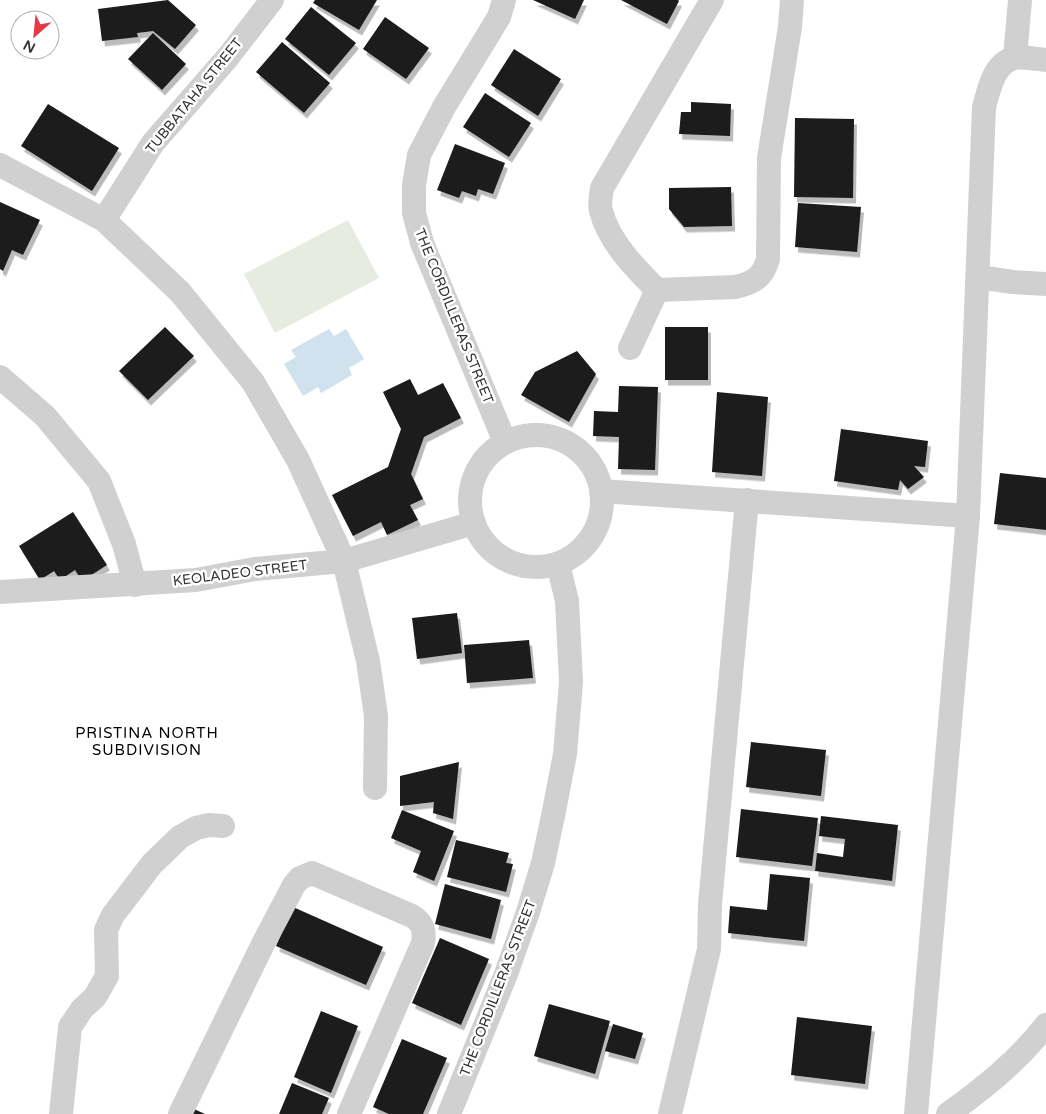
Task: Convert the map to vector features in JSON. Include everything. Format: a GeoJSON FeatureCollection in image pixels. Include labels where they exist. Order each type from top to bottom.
{"type":"FeatureCollection","features":[{"type":"Feature","properties":{"kind":"street","name":"TUBBATAHA STREET"},"geometry":{"type":"LineString","coordinates":[[104,220],[153,143],[228,57],[272,0]]}},
{"type":"Feature","properties":{"kind":"street","name":"THE CORDILLERAS STREET"},"geometry":{"type":"LineString","coordinates":[[504,0],[498,16],[431,130],[419,155],[414,185],[414,213],[422,243],[505,442]]}},
{"type":"Feature","properties":{"kind":"street"},"geometry":{"type":"LineString","coordinates":[[712,0],[709,2],[602,188],[600,210],[608,230],[632,265],[657,290],[735,287],[748,284],[765,270],[768,258],[769,158],[790,27],[792,0]]}},
{"type":"Feature","properties":{"kind":"street"},"geometry":{"type":"LineString","coordinates":[[1015,58],[1020,0]]}},
{"type":"Feature","properties":{"kind":"street"},"geometry":{"type":"LineString","coordinates":[[916,1114],[968,516],[984,107],[994,75],[1006,62],[1015,58],[1046,60]]}},
{"type":"Feature","properties":{"kind":"street"},"geometry":{"type":"LineString","coordinates":[[0,165],[104,220],[180,292],[253,382],[298,460],[344,561],[368,661],[376,716],[375,788]]}},
{"type":"Feature","properties":{"kind":"street"},"geometry":{"type":"LineString","coordinates":[[978,277],[1046,284]]}},
{"type":"Feature","properties":{"kind":"street"},"geometry":{"type":"LineString","coordinates":[[630,348],[657,290]]}},
{"type":"Feature","properties":{"kind":"street"},"geometry":{"type":"LineString","coordinates":[[0,377],[45,416],[99,481],[124,544],[135,585]]}},
{"type":"Feature","properties":{"kind":"street"},"geometry":{"type":"LineString","coordinates":[[525,436],[546,436],[566,442],[583,454],[595,471],[602,491],[600,521],[584,547],[572,557],[558,564],[541,567],[524,566],[508,561],[493,551],[482,539],[474,524],[470,508],[470,492],[474,477],[482,463],[505,442],[525,436]]}},
{"type":"Feature","properties":{"kind":"street"},"geometry":{"type":"LineString","coordinates":[[602,491],[968,516]]}},
{"type":"Feature","properties":{"kind":"street"},"geometry":{"type":"LineString","coordinates":[[670,1114],[708,948],[710,904],[747,500]]}},
{"type":"Feature","properties":{"kind":"street","name":"KEOLADEO STREET"},"geometry":{"type":"LineString","coordinates":[[0,592],[196,580],[254,569],[344,561],[474,524]]}},
{"type":"Feature","properties":{"kind":"street","name":"THE CORDILLERAS STREET"},"geometry":{"type":"LineString","coordinates":[[449,1114],[506,974],[528,912],[543,863],[553,816],[564,754],[571,682],[567,601],[558,564]]}},
{"type":"Feature","properties":{"kind":"street"},"geometry":{"type":"LineString","coordinates":[[61,1114],[70,1027],[82,1009],[95,997],[107,976],[106,930],[113,915],[152,864],[180,837],[196,828],[209,825],[223,826]]}},
{"type":"Feature","properties":{"kind":"street"},"geometry":{"type":"LineString","coordinates":[[180,1114],[294,885],[300,878],[312,873],[412,916],[419,921],[423,928],[423,943],[349,1114]]}},
{"type":"Feature","properties":{"kind":"street"},"geometry":{"type":"LineString","coordinates":[[948,1114],[1004,1071],[1046,1025]]}},
{"type":"Feature","properties":{"kind":"shaded area"},"geometry":{"type":"Polygon","coordinates":[[[348,220],[379,278],[275,333],[244,274],[348,220]]]}},
{"type":"Feature","properties":{"kind":"water"},"geometry":{"type":"Polygon","coordinates":[[[329,329],[334,336],[346,329],[364,359],[349,368],[352,375],[321,393],[318,387],[303,396],[284,364],[296,357],[291,350],[329,329]]]}},
{"type":"Feature","properties":{"kind":"building"},"geometry":{"type":"Polygon","coordinates":[[[168,0],[196,25],[175,49],[153,31],[137,33],[138,37],[102,41],[98,9],[168,0]]]}},
{"type":"Feature","properties":{"kind":"building"},"geometry":{"type":"Polygon","coordinates":[[[315,0],[377,0],[359,30],[313,3],[315,0]]]}},
{"type":"Feature","properties":{"kind":"building"},"geometry":{"type":"Polygon","coordinates":[[[533,0],[584,0],[575,19],[533,0]]]}},
{"type":"Feature","properties":{"kind":"building"},"geometry":{"type":"Polygon","coordinates":[[[621,0],[678,0],[679,1],[667,24],[621,0]]]}},
{"type":"Feature","properties":{"kind":"building"},"geometry":{"type":"Polygon","coordinates":[[[311,7],[356,43],[329,75],[285,39],[311,7]]]}},
{"type":"Feature","properties":{"kind":"building"},"geometry":{"type":"Polygon","coordinates":[[[385,17],[429,48],[406,79],[363,49],[385,17]]]}},
{"type":"Feature","properties":{"kind":"building"},"geometry":{"type":"Polygon","coordinates":[[[153,33],[186,64],[162,90],[128,59],[153,33]]]}},
{"type":"Feature","properties":{"kind":"building"},"geometry":{"type":"Polygon","coordinates":[[[282,42],[330,83],[304,113],[256,72],[282,42]]]}},
{"type":"Feature","properties":{"kind":"building"},"geometry":{"type":"Polygon","coordinates":[[[514,49],[561,79],[538,116],[491,85],[514,49]]]}},
{"type":"Feature","properties":{"kind":"building"},"geometry":{"type":"Polygon","coordinates":[[[485,93],[531,123],[509,157],[463,127],[485,93]]]}},
{"type":"Feature","properties":{"kind":"building"},"geometry":{"type":"Polygon","coordinates":[[[691,102],[731,104],[730,136],[679,134],[681,112],[691,112],[691,102]]]}},
{"type":"Feature","properties":{"kind":"building"},"geometry":{"type":"Polygon","coordinates":[[[48,104],[119,148],[92,191],[21,146],[48,104]]]}},
{"type":"Feature","properties":{"kind":"building"},"geometry":{"type":"Polygon","coordinates":[[[795,118],[854,119],[853,198],[794,197],[795,118]]]}},
{"type":"Feature","properties":{"kind":"building"},"geometry":{"type":"Polygon","coordinates":[[[455,144],[505,163],[493,194],[478,189],[476,196],[462,191],[459,198],[437,190],[455,144]]]}},
{"type":"Feature","properties":{"kind":"building"},"geometry":{"type":"Polygon","coordinates":[[[731,187],[732,226],[684,227],[669,209],[669,188],[731,187]]]}},
{"type":"Feature","properties":{"kind":"building"},"geometry":{"type":"Polygon","coordinates":[[[0,202],[40,220],[23,255],[12,250],[3,271],[0,269],[0,202]]]}},
{"type":"Feature","properties":{"kind":"building"},"geometry":{"type":"Polygon","coordinates":[[[798,203],[861,207],[857,252],[795,247],[798,203]]]}},
{"type":"Feature","properties":{"kind":"building"},"geometry":{"type":"Polygon","coordinates":[[[165,327],[194,356],[148,400],[119,371],[165,327]]]}},
{"type":"Feature","properties":{"kind":"building"},"geometry":{"type":"Polygon","coordinates":[[[665,327],[708,327],[708,380],[665,380],[665,327]]]}},
{"type":"Feature","properties":{"kind":"building"},"geometry":{"type":"Polygon","coordinates":[[[577,351],[596,374],[569,422],[521,395],[535,372],[577,351]]]}},
{"type":"Feature","properties":{"kind":"building"},"geometry":{"type":"Polygon","coordinates":[[[410,379],[418,395],[443,383],[461,418],[424,437],[411,474],[423,499],[410,505],[418,520],[387,535],[381,522],[353,536],[332,495],[388,467],[401,429],[383,392],[410,379]]]}},
{"type":"Feature","properties":{"kind":"building"},"geometry":{"type":"Polygon","coordinates":[[[619,386],[658,387],[655,470],[618,469],[619,437],[593,436],[594,411],[618,412],[619,386]]]}},
{"type":"Feature","properties":{"kind":"building"},"geometry":{"type":"Polygon","coordinates":[[[717,392],[768,397],[762,476],[712,472],[717,392]]]}},
{"type":"Feature","properties":{"kind":"building"},"geometry":{"type":"Polygon","coordinates":[[[841,429],[928,441],[925,467],[914,466],[924,477],[908,489],[900,480],[898,490],[834,481],[841,429]]]}},
{"type":"Feature","properties":{"kind":"building"},"geometry":{"type":"Polygon","coordinates":[[[1000,473],[1046,478],[1046,530],[994,524],[1000,473]]]}},
{"type":"Feature","properties":{"kind":"building"},"geometry":{"type":"Polygon","coordinates":[[[73,512],[107,565],[82,581],[75,570],[60,580],[54,571],[40,580],[19,546],[73,512]]]}},
{"type":"Feature","properties":{"kind":"building"},"geometry":{"type":"Polygon","coordinates":[[[457,613],[462,653],[417,659],[412,618],[457,613]]]}},
{"type":"Feature","properties":{"kind":"building"},"geometry":{"type":"Polygon","coordinates":[[[529,640],[533,678],[467,683],[464,645],[529,640]]]}},
{"type":"Feature","properties":{"kind":"building"},"geometry":{"type":"Polygon","coordinates":[[[751,742],[826,750],[821,796],[746,787],[751,742]]]}},
{"type":"Feature","properties":{"kind":"building"},"geometry":{"type":"Polygon","coordinates":[[[459,762],[453,819],[433,813],[434,802],[400,806],[400,776],[459,762]]]}},
{"type":"Feature","properties":{"kind":"building"},"geometry":{"type":"Polygon","coordinates":[[[741,809],[818,818],[812,866],[736,857],[741,809]]]}},
{"type":"Feature","properties":{"kind":"building"},"geometry":{"type":"Polygon","coordinates":[[[402,810],[454,831],[434,881],[413,872],[421,851],[391,838],[402,810]]]}},
{"type":"Feature","properties":{"kind":"building"},"geometry":{"type":"Polygon","coordinates":[[[821,816],[898,825],[892,881],[815,871],[817,853],[843,857],[845,839],[819,836],[821,816]]]}},
{"type":"Feature","properties":{"kind":"building"},"geometry":{"type":"Polygon","coordinates":[[[456,840],[509,853],[506,863],[513,864],[506,892],[447,877],[456,840]]]}},
{"type":"Feature","properties":{"kind":"building"},"geometry":{"type":"Polygon","coordinates":[[[770,874],[810,878],[804,941],[728,933],[730,906],[767,910],[770,874]]]}},
{"type":"Feature","properties":{"kind":"building"},"geometry":{"type":"Polygon","coordinates":[[[445,884],[501,900],[491,939],[435,924],[445,884]]]}},
{"type":"Feature","properties":{"kind":"building"},"geometry":{"type":"Polygon","coordinates":[[[293,907],[383,947],[366,985],[276,946],[293,907]]]}},
{"type":"Feature","properties":{"kind":"building"},"geometry":{"type":"Polygon","coordinates":[[[440,938],[489,959],[461,1025],[412,1003],[440,938]]]}},
{"type":"Feature","properties":{"kind":"building"},"geometry":{"type":"Polygon","coordinates":[[[549,1004],[610,1021],[595,1074],[534,1056],[549,1004]]]}},
{"type":"Feature","properties":{"kind":"building"},"geometry":{"type":"Polygon","coordinates":[[[321,1011],[358,1026],[331,1093],[294,1077],[321,1011]]]}},
{"type":"Feature","properties":{"kind":"building"},"geometry":{"type":"Polygon","coordinates":[[[797,1017],[872,1026],[865,1084],[791,1075],[797,1017]]]}},
{"type":"Feature","properties":{"kind":"building"},"geometry":{"type":"Polygon","coordinates":[[[613,1024],[643,1033],[635,1059],[605,1051],[613,1024]]]}},
{"type":"Feature","properties":{"kind":"building"},"geometry":{"type":"Polygon","coordinates":[[[402,1039],[447,1058],[423,1114],[389,1114],[373,1107],[402,1039]]]}},
{"type":"Feature","properties":{"kind":"building"},"geometry":{"type":"Polygon","coordinates":[[[292,1083],[329,1098],[322,1114],[279,1114],[292,1083]]]}},
{"type":"Feature","properties":{"kind":"building"},"geometry":{"type":"Polygon","coordinates":[[[194,1109],[205,1114],[192,1114],[194,1109]]]}},
{"type":"Feature","properties":{"kind":"district","name":"PRISTINA NORTH SUBDIVISION"},"geometry":{"type":"Point","coordinates":[147,742]}}]}
